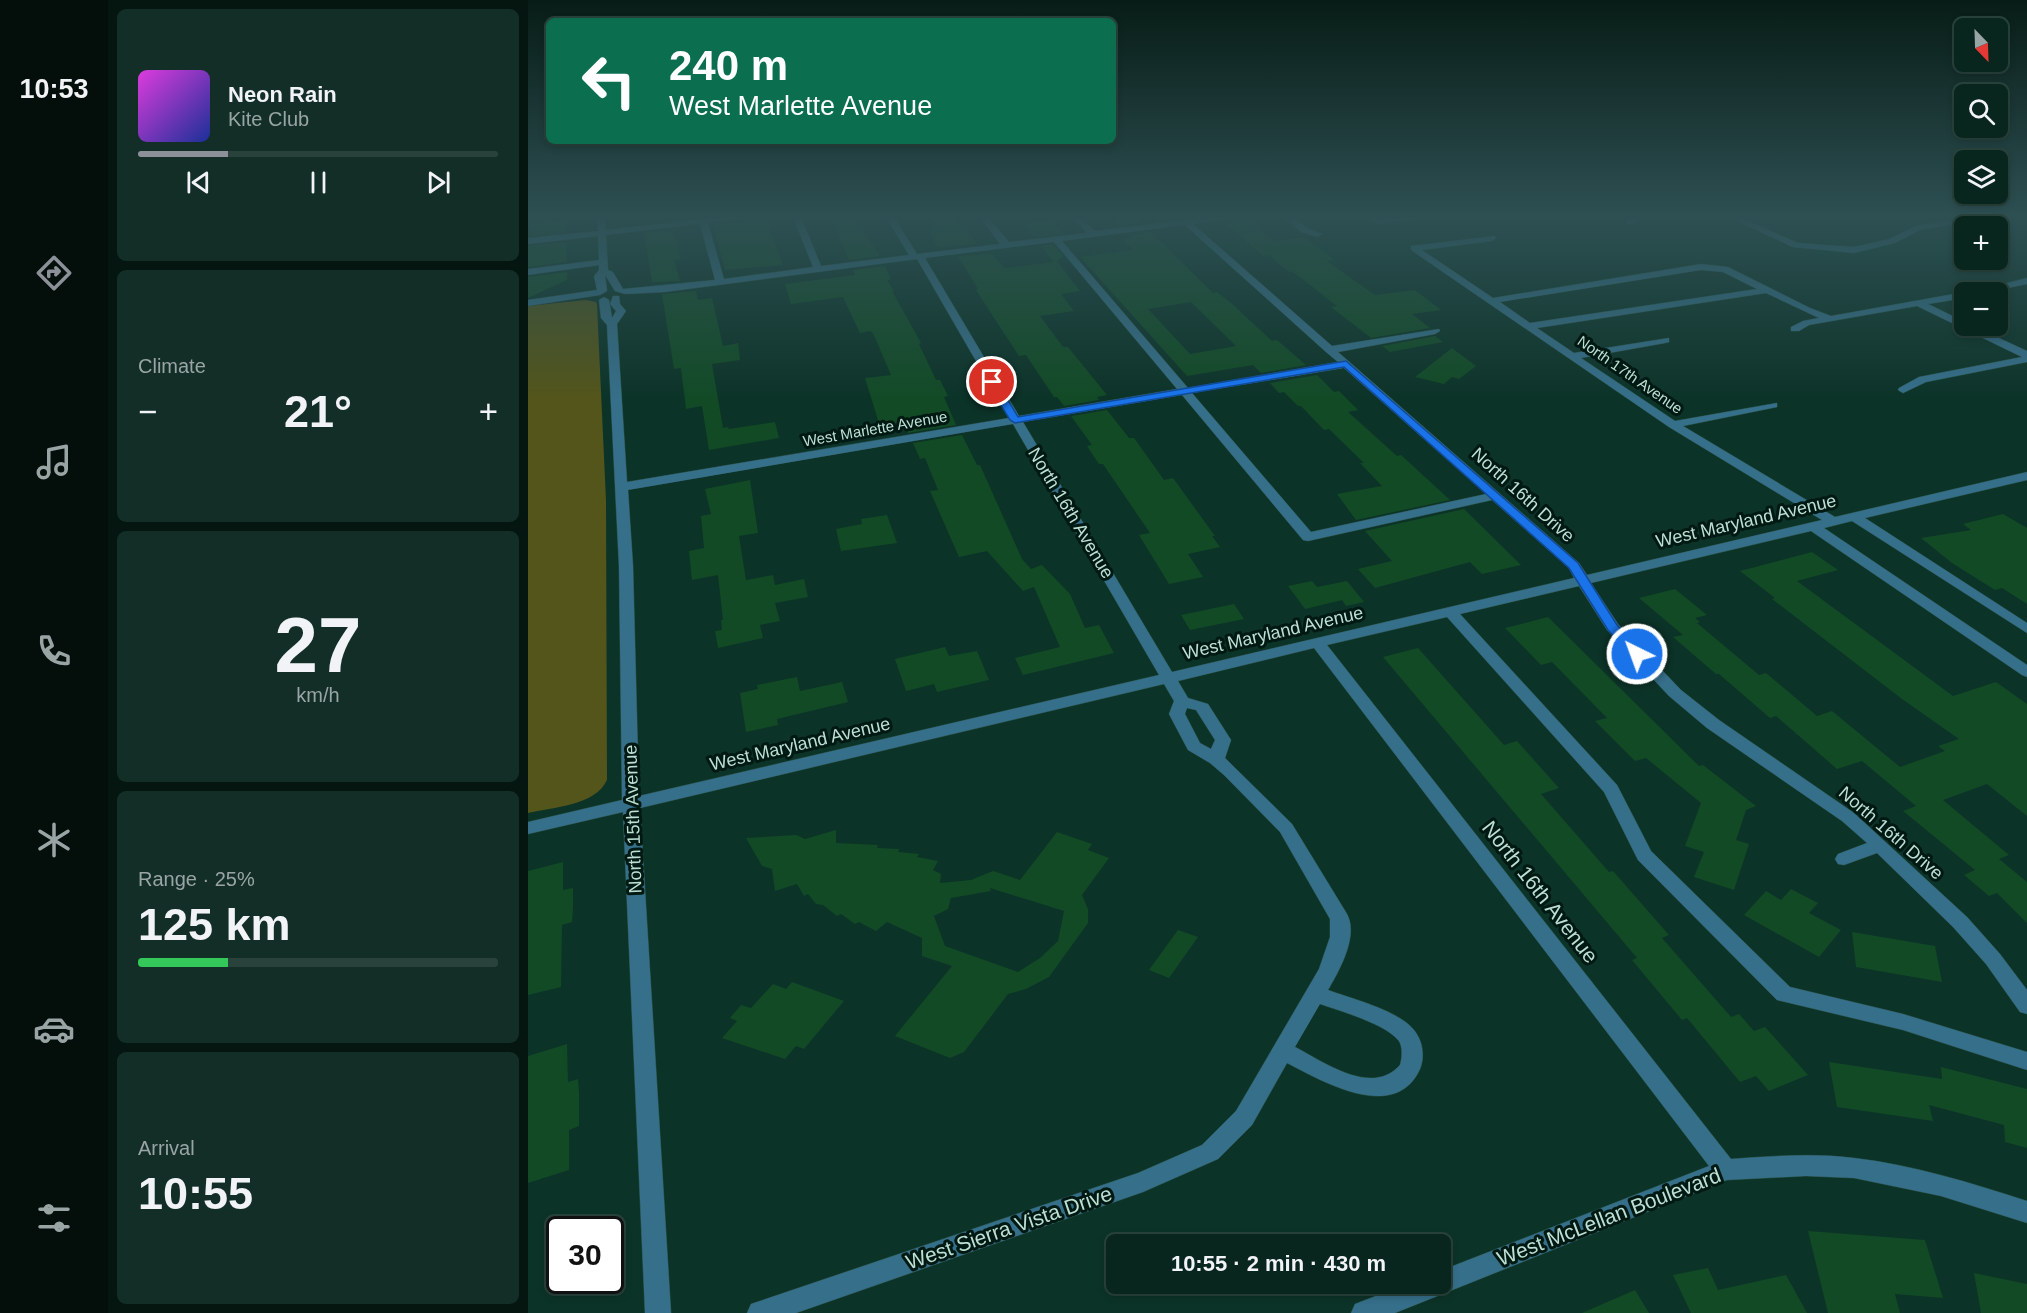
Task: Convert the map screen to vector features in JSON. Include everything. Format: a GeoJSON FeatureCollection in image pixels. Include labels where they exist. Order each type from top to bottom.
{"type":"FeatureCollection","features":[{"type":"Feature","properties":{"kind":"street","name":"North 15th Avenue"},"geometry":{"type":"LineString","coordinates":[[599,278],[600,296],[606,318],[612,324],[622,487],[628,631],[631,804],[658,1313]]}},
{"type":"Feature","properties":{"kind":"street"},"geometry":{"type":"LineString","coordinates":[[612,278],[620,294]]}},
{"type":"Feature","properties":{"kind":"street"},"geometry":{"type":"LineString","coordinates":[[528,303],[748,278]]}},
{"type":"Feature","properties":{"kind":"street","name":"North 16th Avenue"},"geometry":{"type":"LineString","coordinates":[[930,278],[1182,701]]}},
{"type":"Feature","properties":{"kind":"street"},"geometry":{"type":"LineString","coordinates":[[1089,278],[1308,537],[1495,496]]}},
{"type":"Feature","properties":{"kind":"street","name":"North 16th Drive"},"geometry":{"type":"LineString","coordinates":[[1247,278],[1574,566],[1612,627],[1675,693],[1713,724],[1848,817],[1880,845],[1960,922],[1993,958],[2027,1006]]}},
{"type":"Feature","properties":{"kind":"street","name":"North 17th Avenue"},"geometry":{"type":"LineString","coordinates":[[1458,278],[1672,425],[1833,521]]}},
{"type":"Feature","properties":{"kind":"street"},"geometry":{"type":"LineString","coordinates":[[1491,301],[1631,278]]}},
{"type":"Feature","properties":{"kind":"street"},"geometry":{"type":"LineString","coordinates":[[1744,278],[1831,320]]}},
{"type":"Feature","properties":{"kind":"street"},"geometry":{"type":"LineString","coordinates":[[2008,285],[2027,281]]}},
{"type":"Feature","properties":{"kind":"street"},"geometry":{"type":"LineString","coordinates":[[1529,326],[1768,290]]}},
{"type":"Feature","properties":{"kind":"street","name":"North 15th Avenue"},"geometry":{"type":"LineString","coordinates":[[612,324],[620,315],[621,311],[615,304],[620,294]]}},
{"type":"Feature","properties":{"kind":"street"},"geometry":{"type":"LineString","coordinates":[[1795,329],[1806,323],[1954,297]]}},
{"type":"Feature","properties":{"kind":"street"},"geometry":{"type":"LineString","coordinates":[[1920,304],[2027,357]]}},
{"type":"Feature","properties":{"kind":"street"},"geometry":{"type":"LineString","coordinates":[[1330,350],[1413,336],[1434,330]]}},
{"type":"Feature","properties":{"kind":"street"},"geometry":{"type":"LineString","coordinates":[[1573,356],[1665,340]]}},
{"type":"Feature","properties":{"kind":"street"},"geometry":{"type":"LineString","coordinates":[[1903,390],[1923,379],[2027,357]]}},
{"type":"Feature","properties":{"kind":"street","name":"West Marlette Avenue"},"geometry":{"type":"LineString","coordinates":[[622,487],[1346,364]]}},
{"type":"Feature","properties":{"kind":"street"},"geometry":{"type":"LineString","coordinates":[[1672,425],[1773,405]]}},
{"type":"Feature","properties":{"kind":"street","name":"West Maryland Avenue"},"geometry":{"type":"LineString","coordinates":[[528,828],[2027,476]]}},
{"type":"Feature","properties":{"kind":"street"},"geometry":{"type":"LineString","coordinates":[[1853,516],[2027,630]]}},
{"type":"Feature","properties":{"kind":"street"},"geometry":{"type":"LineString","coordinates":[[1813,526],[2027,672]]}},
{"type":"Feature","properties":{"kind":"street"},"geometry":{"type":"LineString","coordinates":[[1450,612],[1611,789],[1644,855],[1784,994],[1903,1022],[2027,1061]]}},
{"type":"Feature","properties":{"kind":"street","name":"North 16th Avenue"},"geometry":{"type":"LineString","coordinates":[[1318,643],[1726,1170]]}},
{"type":"Feature","properties":{"kind":"street"},"geometry":{"type":"LineString","coordinates":[[1213,725],[1186,732],[1177,714],[1182,701],[1202,707],[1223,740],[1216,759]]}},
{"type":"Feature","properties":{"kind":"street","name":"West Sierra Vista Drive"},"geometry":{"type":"LineString","coordinates":[[760,1313],[1143,1182],[1209,1152],[1244,1118],[1329,970],[1340,937],[1340,919],[1286,828],[1216,759],[1194,746],[1186,732]]}},
{"type":"Feature","properties":{"kind":"street"},"geometry":{"type":"LineString","coordinates":[[1844,859],[1880,845]]}},
{"type":"Feature","properties":{"kind":"street"},"geometry":{"type":"LineString","coordinates":[[1282,1052],[1349,1082],[1376,1088],[1396,1081],[1408,1072],[1413,1060],[1411,1044],[1393,1025],[1316,994]]}},
{"type":"Feature","properties":{"kind":"street","name":"West McLellan Boulevard"},"geometry":{"type":"LineString","coordinates":[[1451,1278],[1726,1170],[1774,1165],[1854,1168],[1911,1179],[1987,1198],[2027,1212]]}},
{"type":"Feature","properties":{"kind":"street","name":"West McLellan Boulevard"},"geometry":{"type":"LineString","coordinates":[[1364,1313],[1412,1294]]}},
{"type":"Feature","properties":{"kind":"shaded area"},"geometry":{"type":"Polygon","coordinates":[[[586,300],[596,302],[597,305],[606,500],[607,780],[601,789],[583,800],[528,813],[528,306],[586,300]]]}},
{"type":"Feature","properties":{"kind":"building"},"geometry":{"type":"Polygon","coordinates":[[[528,278],[567,278],[567,280],[528,298],[528,278]]]}},
{"type":"Feature","properties":{"kind":"building"},"geometry":{"type":"Polygon","coordinates":[[[651,278],[679,278],[680,281],[652,282],[651,278]]]}},
{"type":"Feature","properties":{"kind":"building"},"geometry":{"type":"Polygon","coordinates":[[[830,278],[891,278],[887,280],[894,291],[892,291],[921,343],[919,344],[936,380],[940,380],[948,396],[944,397],[956,425],[908,433],[906,429],[882,433],[865,378],[891,375],[873,333],[870,331],[860,333],[843,297],[791,304],[785,284],[830,278]]]}},
{"type":"Feature","properties":{"kind":"building"},"geometry":{"type":"Polygon","coordinates":[[[971,278],[1070,278],[1080,291],[1061,294],[1074,311],[1040,316],[1063,347],[1068,347],[1107,395],[1097,397],[1099,400],[1064,406],[1057,397],[1054,397],[1026,355],[1019,356],[976,290],[978,289],[971,278]]]}},
{"type":"Feature","properties":{"kind":"building"},"geometry":{"type":"Polygon","coordinates":[[[1099,278],[1198,278],[1213,293],[1217,292],[1231,303],[1272,341],[1277,340],[1306,365],[1261,373],[1253,365],[1187,376],[1099,278]],[[1191,302],[1148,309],[1190,354],[1236,346],[1191,302]]]}},
{"type":"Feature","properties":{"kind":"building"},"geometry":{"type":"Polygon","coordinates":[[[1301,278],[1351,278],[1375,295],[1415,290],[1441,310],[1412,314],[1430,328],[1371,338],[1331,307],[1337,306],[1301,278]]]}},
{"type":"Feature","properties":{"kind":"building"},"geometry":{"type":"Polygon","coordinates":[[[696,291],[698,300],[712,298],[723,346],[738,343],[740,360],[712,364],[723,428],[775,422],[779,438],[709,450],[702,406],[686,409],[681,368],[674,369],[662,294],[696,291]]]}},
{"type":"Feature","properties":{"kind":"building"},"geometry":{"type":"Polygon","coordinates":[[[1435,336],[1443,342],[1390,352],[1382,346],[1435,336]]]}},
{"type":"Feature","properties":{"kind":"building"},"geometry":{"type":"Polygon","coordinates":[[[1452,348],[1476,366],[1459,379],[1452,377],[1444,384],[1415,377],[1452,348]]]}},
{"type":"Feature","properties":{"kind":"building"},"geometry":{"type":"Polygon","coordinates":[[[1317,375],[1334,392],[1339,391],[1358,410],[1348,412],[1397,456],[1401,455],[1450,500],[1356,520],[1337,494],[1382,486],[1360,463],[1364,463],[1329,429],[1324,430],[1301,406],[1298,406],[1284,392],[1279,393],[1270,383],[1317,375]]]}},
{"type":"Feature","properties":{"kind":"building"},"geometry":{"type":"Polygon","coordinates":[[[1107,410],[1129,438],[1134,438],[1164,480],[1173,478],[1215,536],[1212,536],[1220,547],[1188,554],[1203,577],[1169,584],[1139,535],[1150,533],[1103,464],[1099,464],[1087,446],[1092,445],[1071,416],[1107,410]]]}},
{"type":"Feature","properties":{"kind":"building"},"geometry":{"type":"Polygon","coordinates":[[[962,435],[977,465],[980,465],[1022,559],[1031,569],[1042,565],[1070,594],[1085,628],[1099,625],[1114,653],[1023,675],[1015,658],[1060,647],[1034,587],[1023,591],[987,551],[959,557],[930,491],[938,490],[925,458],[920,459],[913,443],[962,435]]]}},
{"type":"Feature","properties":{"kind":"building"},"geometry":{"type":"Polygon","coordinates":[[[750,480],[758,533],[739,536],[746,580],[773,575],[775,585],[804,579],[808,597],[775,603],[780,621],[760,625],[763,638],[718,648],[715,631],[722,630],[721,620],[723,620],[718,575],[692,580],[689,551],[704,548],[701,516],[711,514],[705,489],[750,480]]]}},
{"type":"Feature","properties":{"kind":"building"},"geometry":{"type":"Polygon","coordinates":[[[1464,509],[1521,565],[1482,574],[1470,562],[1375,588],[1358,569],[1392,561],[1365,531],[1464,509]]]}},
{"type":"Feature","properties":{"kind":"building"},"geometry":{"type":"Polygon","coordinates":[[[2003,514],[2027,528],[2027,604],[2002,588],[1995,590],[1952,563],[1921,538],[1971,530],[1963,524],[2003,514]]]}},
{"type":"Feature","properties":{"kind":"building"},"geometry":{"type":"Polygon","coordinates":[[[887,515],[897,543],[841,551],[836,529],[862,524],[861,519],[887,515]]]}},
{"type":"Feature","properties":{"kind":"building"},"geometry":{"type":"Polygon","coordinates":[[[1812,552],[1838,570],[1797,581],[1953,696],[1996,682],[2027,704],[2027,816],[1987,784],[1943,800],[2009,855],[1999,859],[2027,882],[2027,923],[1997,893],[1989,896],[1964,875],[1975,870],[1903,811],[1916,806],[1862,761],[1837,769],[1776,716],[1770,718],[1673,637],[1683,635],[1639,598],[1675,589],[1707,615],[1695,618],[1700,622],[1697,623],[1759,675],[1766,673],[1817,716],[1832,711],[1900,767],[1945,751],[1938,746],[1959,739],[1902,699],[1772,599],[1775,598],[1740,571],[1812,552]]]}},
{"type":"Feature","properties":{"kind":"building"},"geometry":{"type":"Polygon","coordinates":[[[1312,581],[1317,587],[1347,581],[1364,602],[1346,606],[1342,600],[1305,609],[1288,586],[1312,581]]]}},
{"type":"Feature","properties":{"kind":"building"},"geometry":{"type":"Polygon","coordinates":[[[1234,604],[1244,619],[1190,630],[1181,615],[1234,604]]]}},
{"type":"Feature","properties":{"kind":"building"},"geometry":{"type":"Polygon","coordinates":[[[1548,617],[1699,766],[1703,765],[1756,806],[1746,810],[1736,840],[1749,844],[1734,890],[1694,877],[1704,852],[1685,846],[1701,803],[1646,758],[1635,761],[1595,721],[1607,718],[1552,662],[1541,665],[1505,628],[1548,617]]]}},
{"type":"Feature","properties":{"kind":"building"},"geometry":{"type":"Polygon","coordinates":[[[945,647],[949,656],[977,651],[989,680],[937,692],[934,684],[906,691],[895,659],[945,647]]]}},
{"type":"Feature","properties":{"kind":"building"},"geometry":{"type":"Polygon","coordinates":[[[1418,648],[1504,745],[1517,741],[1559,788],[1541,794],[1609,872],[1613,871],[1669,935],[1662,938],[1731,1017],[1739,1014],[1754,1031],[1765,1027],[1808,1075],[1769,1091],[1756,1076],[1740,1082],[1687,1018],[1682,1020],[1632,960],[1637,958],[1383,657],[1418,648]]]}},
{"type":"Feature","properties":{"kind":"building"},"geometry":{"type":"Polygon","coordinates":[[[797,677],[800,691],[842,682],[848,702],[777,719],[778,725],[746,732],[740,693],[758,689],[757,685],[797,677]]]}},
{"type":"Feature","properties":{"kind":"building"},"geometry":{"type":"Polygon","coordinates":[[[836,830],[836,843],[878,845],[877,848],[899,849],[898,852],[919,854],[917,857],[938,861],[933,870],[941,874],[940,883],[971,880],[993,871],[1020,880],[1057,832],[1092,844],[1088,850],[1109,858],[1082,895],[1088,909],[1088,923],[1049,977],[1026,989],[1008,994],[964,1052],[950,1058],[895,1036],[952,966],[922,956],[922,938],[887,922],[876,931],[859,922],[855,924],[841,914],[837,916],[823,905],[816,904],[808,894],[804,896],[797,884],[775,891],[772,869],[762,866],[746,838],[796,835],[805,839],[836,830]],[[990,888],[991,891],[951,898],[948,909],[934,916],[945,946],[1018,972],[1040,958],[1058,941],[1064,911],[990,888]]]}},
{"type":"Feature","properties":{"kind":"building"},"geometry":{"type":"Polygon","coordinates":[[[563,862],[563,890],[573,888],[573,909],[572,922],[562,925],[561,987],[528,995],[528,871],[563,862]]]}},
{"type":"Feature","properties":{"kind":"building"},"geometry":{"type":"Polygon","coordinates":[[[1791,889],[1818,903],[1809,913],[1841,930],[1819,957],[1744,915],[1766,891],[1781,900],[1791,889]]]}},
{"type":"Feature","properties":{"kind":"building"},"geometry":{"type":"Polygon","coordinates":[[[1178,930],[1198,937],[1169,978],[1149,970],[1178,930]]]}},
{"type":"Feature","properties":{"kind":"building"},"geometry":{"type":"Polygon","coordinates":[[[1852,932],[1935,946],[1942,982],[1856,967],[1852,932]]]}},
{"type":"Feature","properties":{"kind":"building"},"geometry":{"type":"Polygon","coordinates":[[[792,982],[844,1001],[804,1049],[796,1046],[785,1059],[722,1038],[737,1021],[730,1018],[741,1005],[751,1008],[773,984],[786,989],[792,982]]]}},
{"type":"Feature","properties":{"kind":"building"},"geometry":{"type":"Polygon","coordinates":[[[567,1044],[568,1082],[578,1079],[579,1092],[579,1126],[569,1130],[569,1170],[528,1183],[528,1056],[567,1044]]]}},
{"type":"Feature","properties":{"kind":"building"},"geometry":{"type":"Polygon","coordinates":[[[1829,1062],[1942,1079],[1941,1067],[2027,1089],[2027,1148],[2005,1142],[2004,1125],[1929,1105],[1933,1121],[1837,1107],[1829,1062]]]}},
{"type":"Feature","properties":{"kind":"building"},"geometry":{"type":"Polygon","coordinates":[[[1808,1231],[1925,1240],[1943,1298],[1895,1294],[1900,1313],[1828,1313],[1808,1231]]]}},
{"type":"Feature","properties":{"kind":"building"},"geometry":{"type":"Polygon","coordinates":[[[1708,1268],[1718,1290],[1786,1275],[1807,1313],[1691,1313],[1673,1275],[1708,1268]]]}},
{"type":"Feature","properties":{"kind":"building"},"geometry":{"type":"Polygon","coordinates":[[[1974,1273],[2027,1284],[2027,1313],[1981,1313],[1974,1273]]]}},
{"type":"Feature","properties":{"kind":"building"},"geometry":{"type":"Polygon","coordinates":[[[1635,1290],[1649,1313],[1582,1313],[1635,1290]]]}},
{"type":"Feature","properties":{"kind":"route"},"geometry":{"type":"LineString","coordinates":[[992,382],[1015,420],[1346,364],[1574,566],[1612,627],[1637,654]]}}]}
